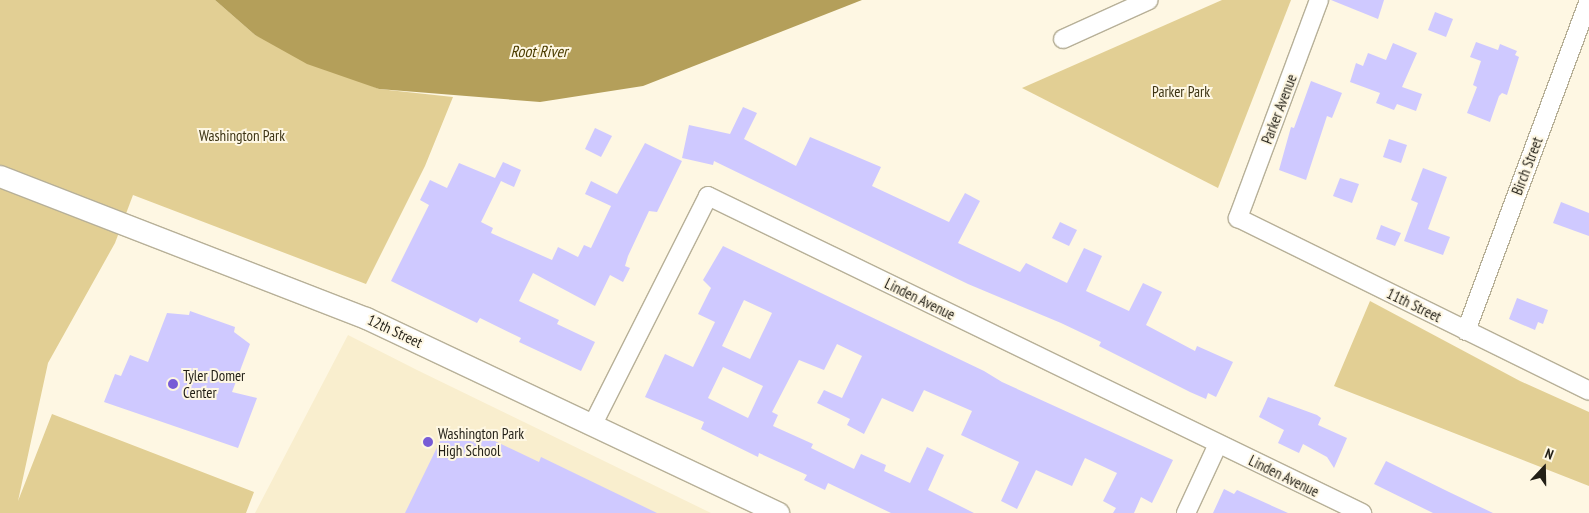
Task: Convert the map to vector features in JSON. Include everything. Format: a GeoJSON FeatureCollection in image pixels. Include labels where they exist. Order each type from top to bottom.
{"type":"FeatureCollection","features":[{"type":"Feature","properties":{"kind":"street"},"geometry":{"type":"LineString","coordinates":[[1063,39],[1148,0]]}},
{"type":"Feature","properties":{"kind":"street","name":"Parker Avenue"},"geometry":{"type":"LineString","coordinates":[[1238,218],[1320,0]]}},
{"type":"Feature","properties":{"kind":"street","name":"Birch Street"},"geometry":{"type":"LineString","coordinates":[[1466,331],[1589,1]]}},
{"type":"Feature","properties":{"kind":"street","name":"12th Street"},"geometry":{"type":"LineString","coordinates":[[0,176],[366,318],[778,513]]}},
{"type":"Feature","properties":{"kind":"street","name":"Linden Avenue"},"geometry":{"type":"LineString","coordinates":[[593,424],[708,196],[1362,513]]}},
{"type":"Feature","properties":{"kind":"street","name":"11th Street"},"geometry":{"type":"LineString","coordinates":[[1238,218],[1589,392]]}},
{"type":"Feature","properties":{"kind":"street"},"geometry":{"type":"LineString","coordinates":[[1186,513],[1218,444]]}},
{"type":"Feature","properties":{"kind":"shaded area","name":"Washington Park High School"},"geometry":{"type":"Polygon","coordinates":[[[348,335],[417,370],[711,513],[255,513],[348,335]]]}},
{"type":"Feature","properties":{"kind":"green space","name":"Washington Park"},"geometry":{"type":"Polygon","coordinates":[[[0,0],[215,0],[255,35],[379,89],[453,97],[425,166],[366,284],[133,195],[115,243],[48,363],[18,501],[52,414],[254,492],[246,513],[0,513],[0,0]]]}},
{"type":"Feature","properties":{"kind":"green space","name":"Parker Park"},"geometry":{"type":"Polygon","coordinates":[[[1222,0],[1291,0],[1218,188],[1022,88],[1222,0]]]}},
{"type":"Feature","properties":{"kind":"green space"},"geometry":{"type":"Polygon","coordinates":[[[1370,301],[1520,381],[1589,412],[1589,486],[1334,386],[1370,301]]]}},
{"type":"Feature","properties":{"kind":"water","name":"Root River"},"geometry":{"type":"Polygon","coordinates":[[[215,0],[862,0],[643,86],[540,102],[379,89],[307,64],[255,35],[215,0]]]}},
{"type":"Feature","properties":{"kind":"building"},"geometry":{"type":"Polygon","coordinates":[[[1331,0],[1384,0],[1378,19],[1331,0]]]}},
{"type":"Feature","properties":{"kind":"building"},"geometry":{"type":"Polygon","coordinates":[[[1435,12],[1453,19],[1446,37],[1428,30],[1435,12]]]}},
{"type":"Feature","properties":{"kind":"building"},"geometry":{"type":"Polygon","coordinates":[[[1476,42],[1498,50],[1500,44],[1517,51],[1515,55],[1519,57],[1507,95],[1502,93],[1499,96],[1490,122],[1467,113],[1477,87],[1473,85],[1481,61],[1470,57],[1476,42]]]}},
{"type":"Feature","properties":{"kind":"building"},"geometry":{"type":"Polygon","coordinates":[[[1393,43],[1417,53],[1402,87],[1422,94],[1416,111],[1397,104],[1394,110],[1376,103],[1380,93],[1350,82],[1356,63],[1363,66],[1368,53],[1386,60],[1393,43]]]}},
{"type":"Feature","properties":{"kind":"building"},"geometry":{"type":"Polygon","coordinates":[[[1311,81],[1342,93],[1332,118],[1327,116],[1306,180],[1279,170],[1291,127],[1294,128],[1311,81]]]}},
{"type":"Feature","properties":{"kind":"building"},"geometry":{"type":"Polygon","coordinates":[[[743,107],[757,113],[744,139],[796,166],[810,137],[881,167],[872,186],[949,222],[965,193],[980,201],[958,243],[1020,272],[1026,263],[1067,283],[1084,248],[1102,256],[1086,291],[1129,311],[1143,283],[1162,292],[1146,325],[1195,351],[1197,346],[1233,362],[1216,397],[1208,393],[1206,399],[1190,392],[1099,346],[1101,342],[968,284],[714,161],[713,165],[682,158],[689,125],[730,134],[743,107]]]}},
{"type":"Feature","properties":{"kind":"building"},"geometry":{"type":"Polygon","coordinates":[[[595,128],[612,136],[601,157],[585,149],[595,128]]]}},
{"type":"Feature","properties":{"kind":"building"},"geometry":{"type":"Polygon","coordinates":[[[1389,139],[1407,145],[1401,163],[1383,157],[1389,139]]]}},
{"type":"Feature","properties":{"kind":"building"},"geometry":{"type":"Polygon","coordinates":[[[645,143],[682,161],[657,212],[649,211],[628,256],[625,266],[630,268],[623,282],[610,275],[595,306],[533,273],[519,301],[559,320],[557,324],[595,342],[581,371],[519,342],[521,338],[480,318],[477,323],[391,281],[429,205],[420,200],[430,180],[447,188],[459,163],[495,178],[503,162],[521,170],[514,187],[501,181],[481,222],[493,228],[491,233],[552,260],[558,247],[578,257],[584,245],[591,248],[611,206],[585,194],[591,181],[617,194],[645,143]]]}},
{"type":"Feature","properties":{"kind":"building"},"geometry":{"type":"Polygon","coordinates":[[[1423,168],[1447,177],[1428,229],[1450,237],[1443,255],[1404,241],[1418,203],[1411,200],[1423,168]]]}},
{"type":"Feature","properties":{"kind":"building"},"geometry":{"type":"Polygon","coordinates":[[[1340,178],[1359,184],[1352,203],[1333,196],[1340,178]]]}},
{"type":"Feature","properties":{"kind":"building"},"geometry":{"type":"Polygon","coordinates":[[[1561,202],[1589,213],[1589,236],[1553,223],[1561,202]]]}},
{"type":"Feature","properties":{"kind":"building"},"geometry":{"type":"Polygon","coordinates":[[[1060,222],[1077,230],[1069,246],[1052,238],[1060,222]]]}},
{"type":"Feature","properties":{"kind":"building"},"geometry":{"type":"Polygon","coordinates":[[[1381,225],[1401,233],[1395,246],[1376,239],[1381,225]]]}},
{"type":"Feature","properties":{"kind":"building"},"geometry":{"type":"Polygon","coordinates":[[[723,246],[984,371],[1002,382],[1173,460],[1152,503],[1141,497],[1134,513],[1113,513],[1116,508],[1103,501],[1117,473],[1085,458],[1072,486],[1036,470],[1017,509],[1001,501],[1019,462],[961,435],[972,411],[924,390],[913,412],[882,398],[864,434],[847,425],[850,419],[817,403],[824,390],[842,398],[862,356],[837,344],[824,370],[799,360],[772,412],[778,415],[773,426],[813,444],[811,448],[854,469],[861,454],[886,465],[884,471],[910,483],[927,447],[944,455],[928,490],[974,513],[891,513],[828,483],[825,490],[804,480],[807,475],[759,453],[758,457],[701,429],[704,422],[645,397],[665,354],[693,367],[715,322],[698,314],[711,288],[703,280],[723,246]],[[744,300],[722,346],[750,359],[772,313],[744,300]],[[723,367],[708,398],[748,418],[763,386],[723,367]]]}},
{"type":"Feature","properties":{"kind":"building"},"geometry":{"type":"Polygon","coordinates":[[[1517,298],[1548,310],[1543,324],[1538,322],[1535,330],[1509,319],[1517,298]]]}},
{"type":"Feature","properties":{"kind":"building","name":"Tyler Domer Center"},"geometry":{"type":"Polygon","coordinates":[[[190,311],[235,327],[234,332],[250,344],[232,392],[257,398],[238,448],[104,402],[115,374],[121,376],[130,355],[148,362],[167,313],[189,315],[190,311]]]}},
{"type":"Feature","properties":{"kind":"building"},"geometry":{"type":"Polygon","coordinates":[[[1268,397],[1317,415],[1321,418],[1318,425],[1347,438],[1334,468],[1327,457],[1303,444],[1299,453],[1278,443],[1284,430],[1259,417],[1268,397]]]}},
{"type":"Feature","properties":{"kind":"building"},"geometry":{"type":"Polygon","coordinates":[[[446,429],[473,442],[478,433],[539,462],[541,457],[657,513],[405,513],[446,429]]]}},
{"type":"Feature","properties":{"kind":"building"},"geometry":{"type":"Polygon","coordinates":[[[1386,461],[1493,513],[1433,513],[1374,484],[1386,461]]]}},
{"type":"Feature","properties":{"kind":"building"},"geometry":{"type":"Polygon","coordinates":[[[1224,489],[1234,494],[1237,490],[1288,513],[1213,513],[1224,489]]]}},
{"type":"Feature","properties":{"kind":"place","name":"Tyler Domer Center"},"geometry":{"type":"Point","coordinates":[173,384]}},
{"type":"Feature","properties":{"kind":"place","name":"Washington Park High School"},"geometry":{"type":"Point","coordinates":[428,442]}}]}
